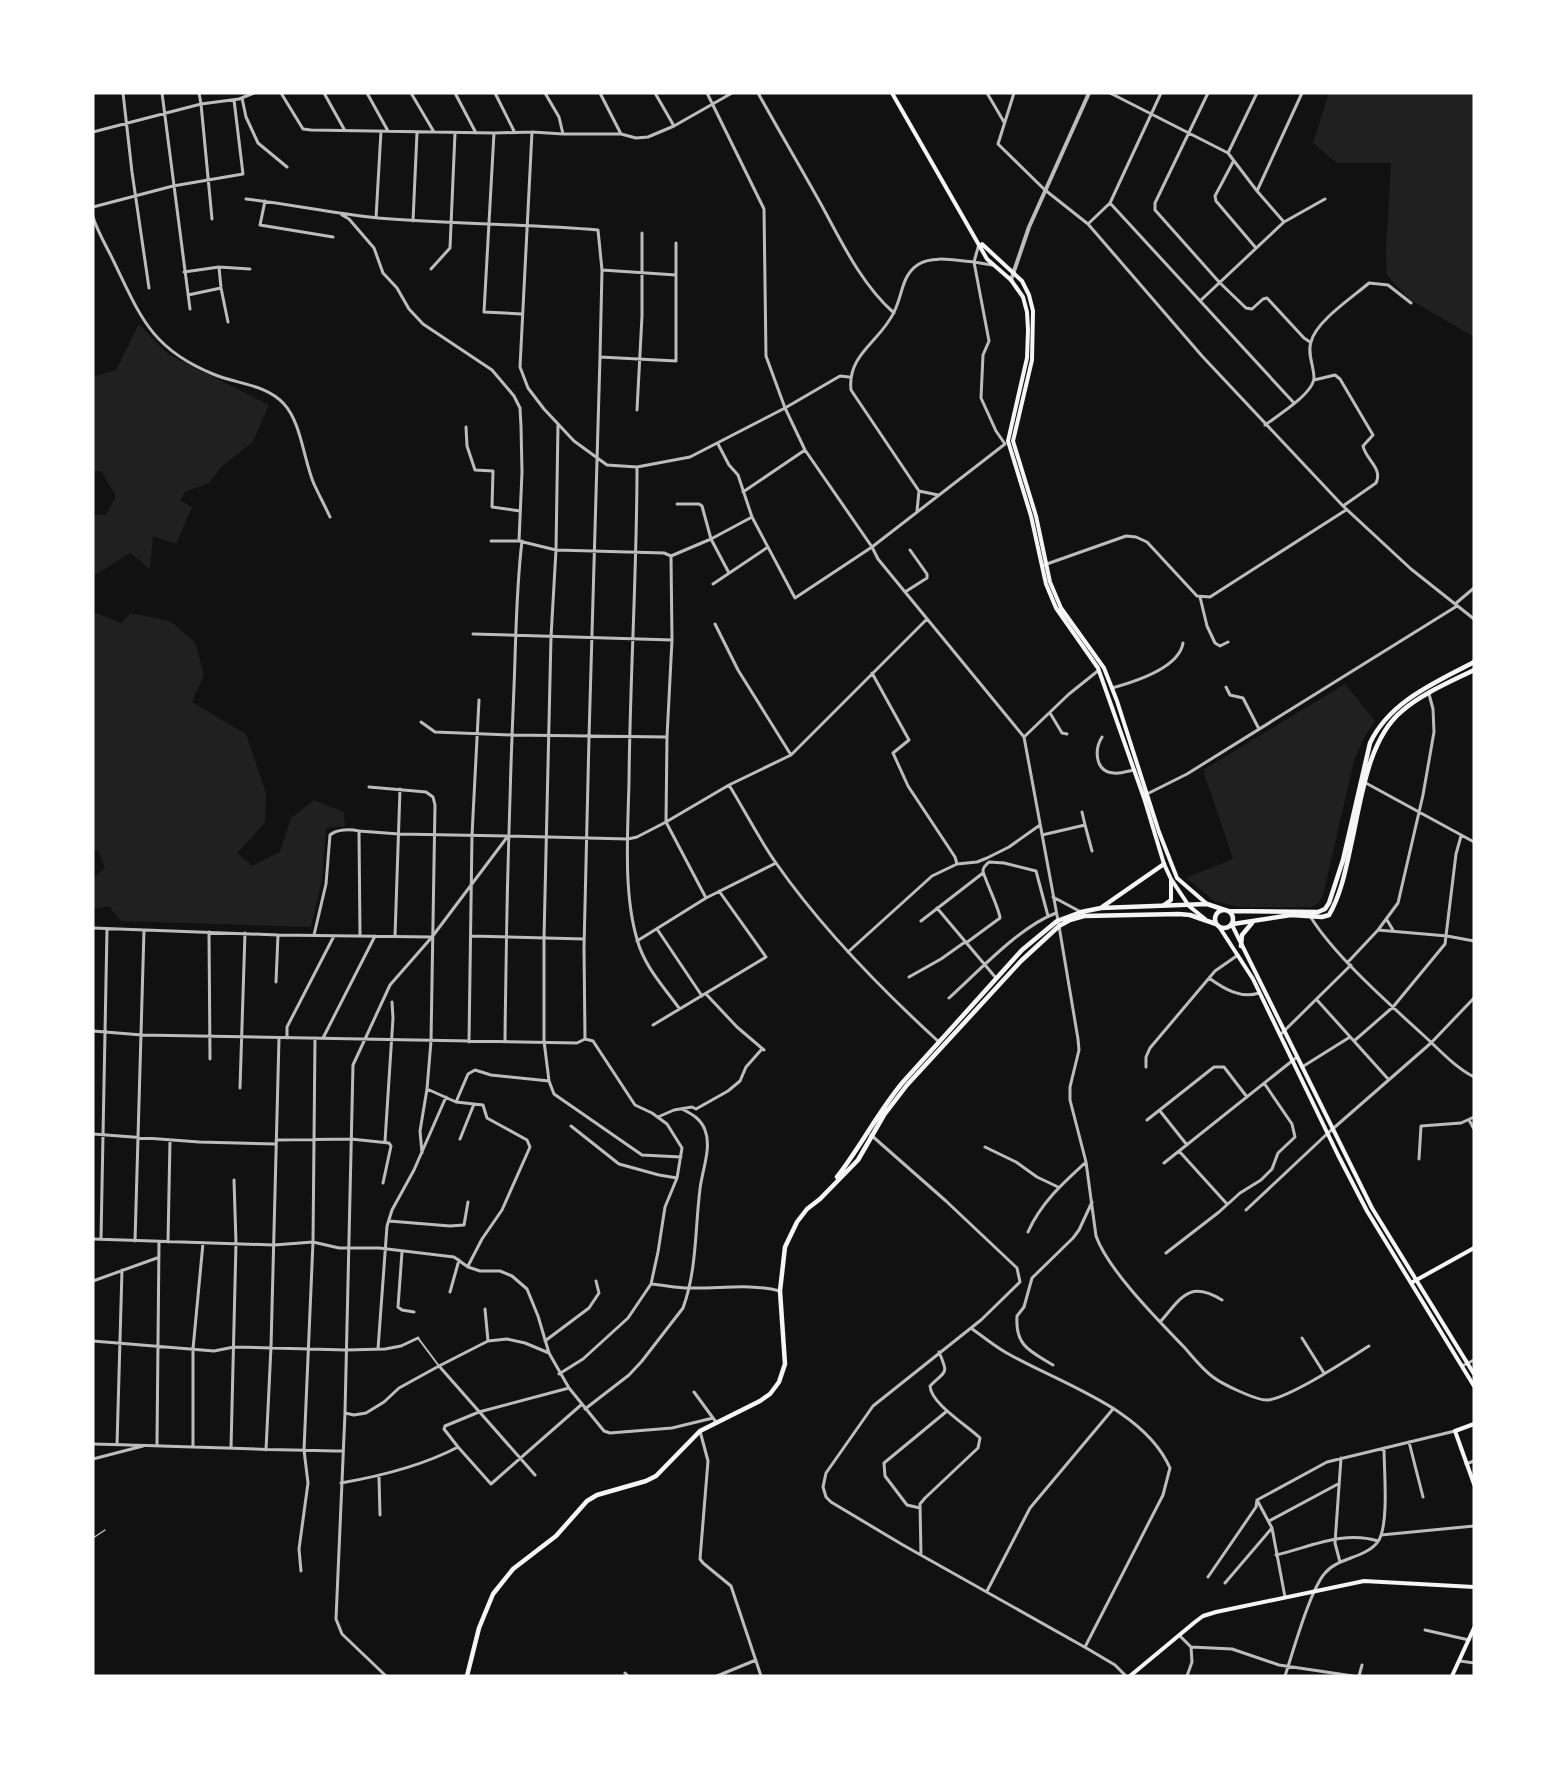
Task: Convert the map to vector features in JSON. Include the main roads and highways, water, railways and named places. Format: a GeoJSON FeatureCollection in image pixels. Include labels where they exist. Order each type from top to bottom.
{"type":"FeatureCollection","features":[{"type":"Feature","properties":{"kind":"main road"},"geometry":{"type":"LineString","coordinates":[[892,93],[992,265],[1011,280],[1023,297],[1027,312],[1028,358],[1012,418],[1009,442],[1045,565],[1046,584],[1056,608],[1102,669],[1112,688],[1164,864],[1171,879],[1190,906],[1206,920]]}},
{"type":"Feature","properties":{"kind":"main road"},"geometry":{"type":"LineString","coordinates":[[979,242],[1022,281],[1033,311],[1032,360],[1009,442]]}},
{"type":"Feature","properties":{"kind":"main road"},"geometry":{"type":"LineString","coordinates":[[467,1676],[479,1628],[493,1594],[513,1569],[556,1536],[587,1501],[597,1495],[656,1476],[700,1431],[715,1420],[760,1401],[779,1382],[785,1364],[780,1290],[785,1247],[797,1222],[807,1209],[858,1160],[884,1115],[907,1085],[1058,923],[1099,915],[1179,914],[1227,928],[1232,925],[1309,914],[1325,909],[1343,860],[1360,780],[1370,743],[1378,726],[1414,696],[1474,662]]}},
{"type":"Feature","properties":{"kind":"main road"},"geometry":{"type":"LineString","coordinates":[[1102,669],[1134,770],[1178,878],[1207,904]]}},
{"type":"Feature","properties":{"kind":"main road"},"geometry":{"type":"LineString","coordinates":[[1474,670],[1402,711],[1383,733],[1376,746],[1347,862],[1329,915],[1322,917],[1309,914],[1227,910],[1220,911],[1216,915],[1218,926],[1238,955],[1259,993],[1348,1174],[1379,1231],[1474,1386]]}},
{"type":"Feature","properties":{"kind":"main road"},"geometry":{"type":"LineString","coordinates":[[1101,908],[1164,864]]}},
{"type":"Feature","properties":{"kind":"main road"},"geometry":{"type":"LineString","coordinates":[[1164,905],[1171,900],[1171,879]]}},
{"type":"Feature","properties":{"kind":"main road"},"geometry":{"type":"LineString","coordinates":[[820,1199],[852,1158],[889,1098],[1022,950],[1058,923],[1081,912],[1101,908],[1207,904],[1227,910],[1233,916],[1232,925],[1241,946],[1354,1172],[1384,1227],[1474,1374]]}},
{"type":"Feature","properties":{"kind":"main road"},"geometry":{"type":"LineString","coordinates":[[1241,946],[1246,928],[1253,921]]}},
{"type":"Feature","properties":{"kind":"main road"},"geometry":{"type":"LineString","coordinates":[[1348,1174],[1354,1172]]}},
{"type":"Feature","properties":{"kind":"main road"},"geometry":{"type":"LineString","coordinates":[[1379,1231],[1384,1227]]}},
{"type":"Feature","properties":{"kind":"main road"},"geometry":{"type":"LineString","coordinates":[[1411,1283],[1474,1248]]}},
{"type":"Feature","properties":{"kind":"main road"},"geometry":{"type":"LineString","coordinates":[[1474,1424],[1455,1431],[1474,1484]]}},
{"type":"Feature","properties":{"kind":"main road"},"geometry":{"type":"LineString","coordinates":[[1128,1676],[1203,1616],[1354,1583],[1376,1581],[1474,1587]]}},
{"type":"Feature","properties":{"kind":"main road"},"geometry":{"type":"LineString","coordinates":[[1452,1676],[1474,1628]]}}]}
